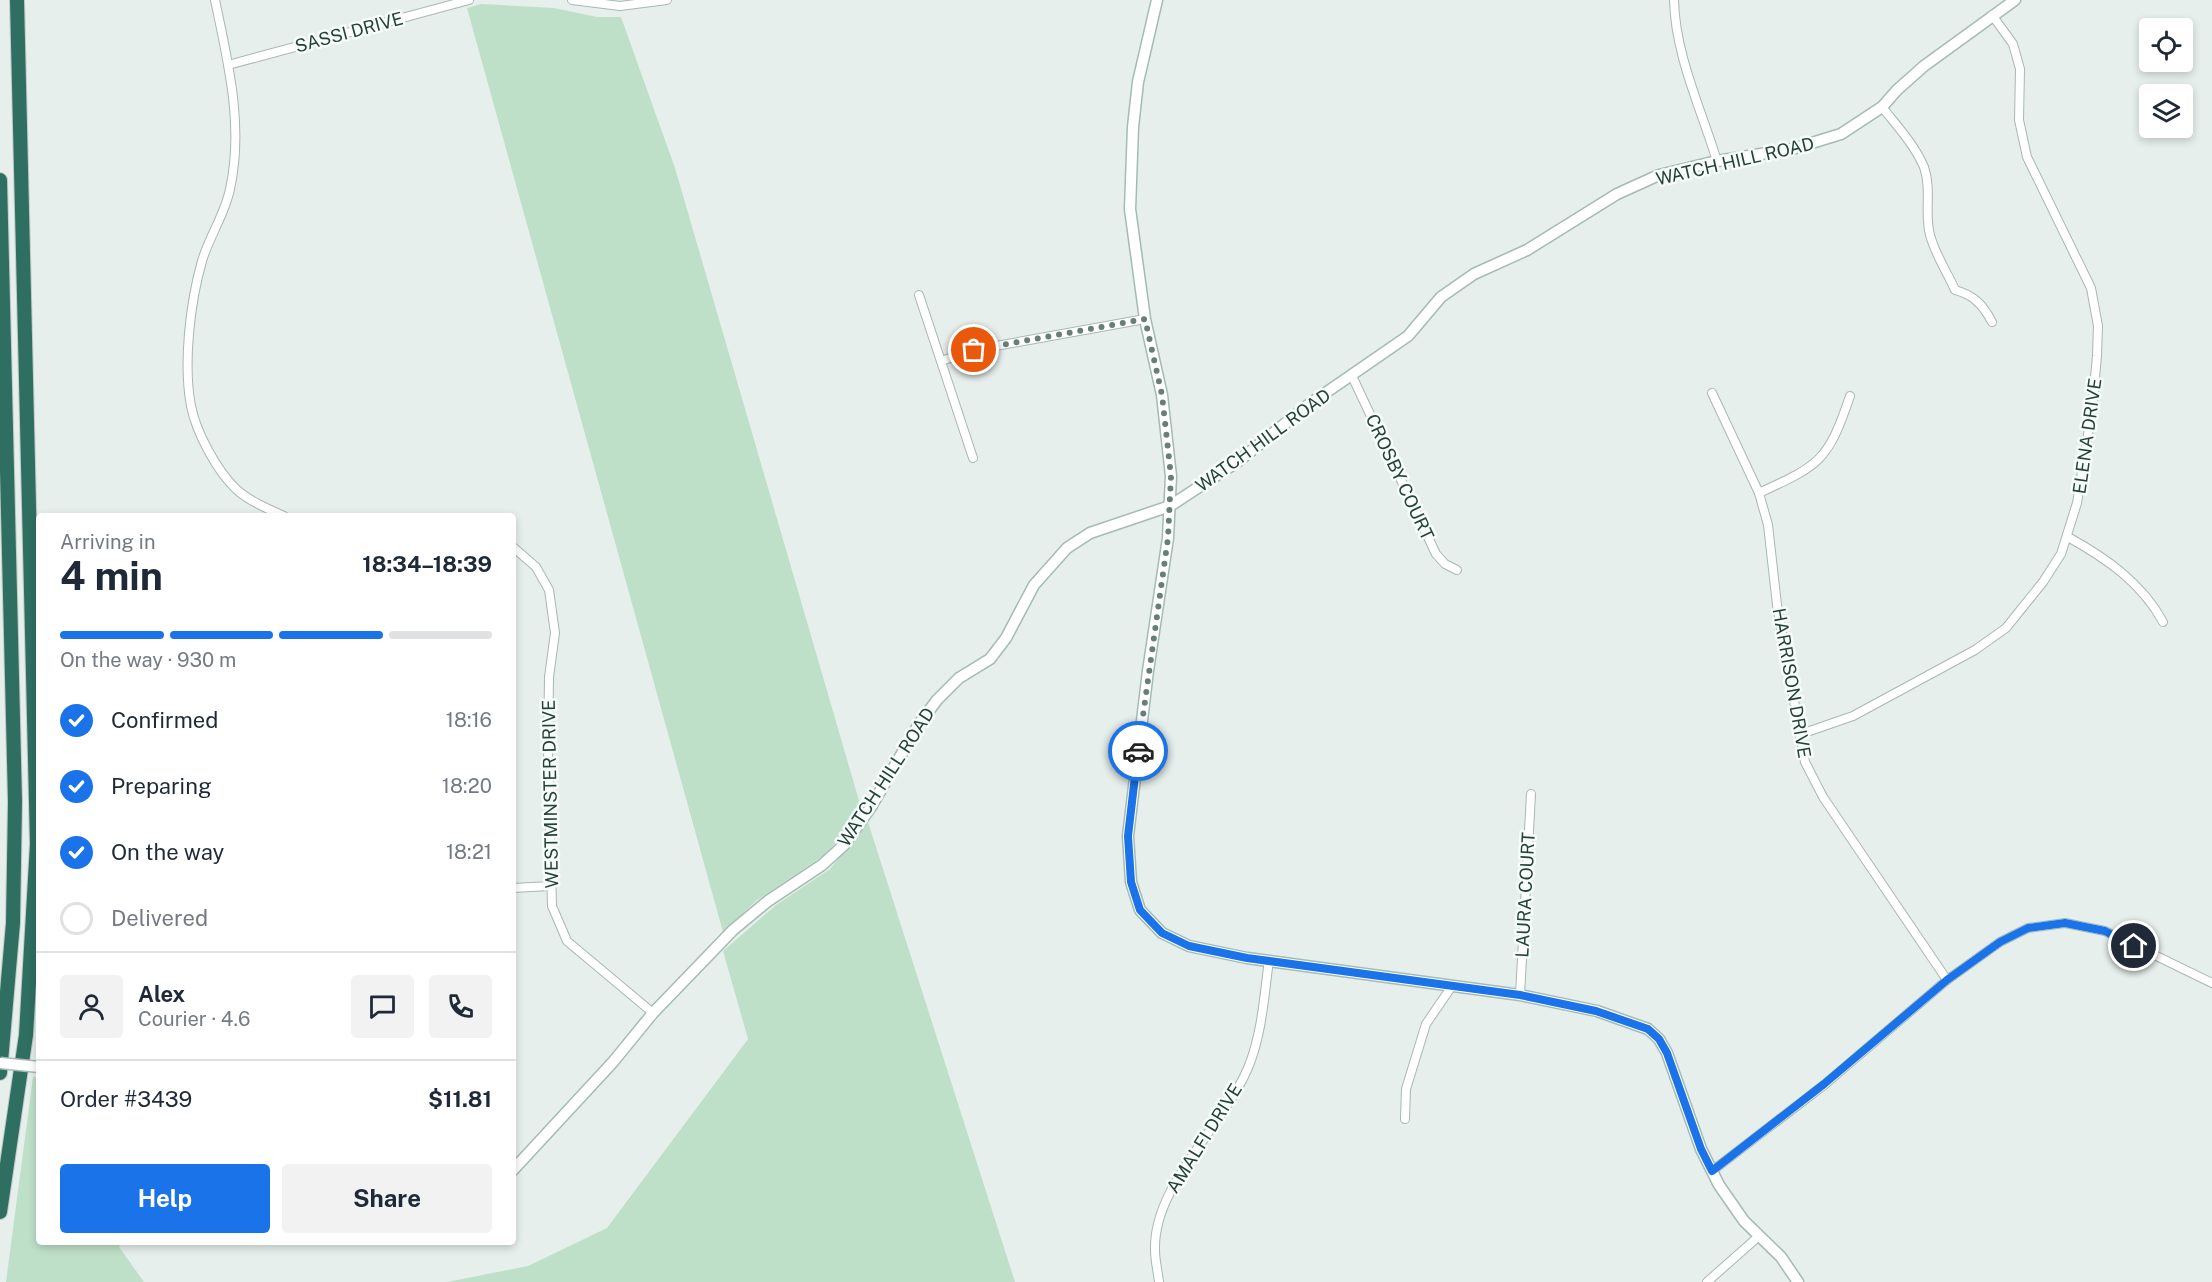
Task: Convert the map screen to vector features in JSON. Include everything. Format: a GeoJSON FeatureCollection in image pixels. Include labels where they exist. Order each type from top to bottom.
{"type":"FeatureCollection","features":[{"type":"Feature","properties":{"kind":"highway"},"geometry":{"type":"LineString","coordinates":[[17,0],[36,802]]}},
{"type":"Feature","properties":{"kind":"highway"},"geometry":{"type":"LineString","coordinates":[[0,180],[15,791],[13,923],[0,1073]]}},
{"type":"Feature","properties":{"kind":"highway"},"geometry":{"type":"LineString","coordinates":[[0,1212],[26,1035],[36,871]]}},
{"type":"Feature","properties":{"kind":"street"},"geometry":{"type":"LineString","coordinates":[[215,0],[228,65],[237,128],[230,190],[202,261],[193,306],[188,346],[191,406],[206,448],[236,489],[278,513]]}},
{"type":"Feature","properties":{"kind":"street","name":"SASSI DRIVE"},"geometry":{"type":"LineString","coordinates":[[228,65],[469,0]]}},
{"type":"Feature","properties":{"kind":"street"},"geometry":{"type":"LineString","coordinates":[[572,0],[620,6],[667,0]]}},
{"type":"Feature","properties":{"kind":"street"},"geometry":{"type":"LineString","coordinates":[[1157,0],[1138,82],[1132,139],[1130,208],[1145,319],[1162,395],[1171,476],[1168,538],[1148,671],[1128,836],[1131,882],[1140,910],[1162,933],[1189,946],[1269,960],[1520,995],[1621,1018],[1648,1029],[1659,1039],[1667,1053],[1701,1149],[1712,1171],[1744,1221],[1781,1257],[1798,1282]]}},
{"type":"Feature","properties":{"kind":"street"},"geometry":{"type":"LineString","coordinates":[[1674,0],[1683,53],[1717,161]]}},
{"type":"Feature","properties":{"kind":"street","name":"WATCH HILL ROAD"},"geometry":{"type":"LineString","coordinates":[[516,1167],[613,1062],[653,1013],[745,919],[822,865],[844,845],[871,807],[919,724],[937,700],[959,678],[990,658],[1006,638],[1034,585],[1067,548],[1090,532],[1170,506],[1240,460],[1308,405],[1408,336],[1441,297],[1474,274],[1527,250],[1617,194],[1659,175],[1717,161],[1821,142],[1841,134],[1882,107],[1924,66],[2015,0]]}},
{"type":"Feature","properties":{"kind":"street","name":"ELENA DRIVE"},"geometry":{"type":"LineString","coordinates":[[1801,734],[1853,716],[1975,650],[2006,628],[2043,582],[2068,537],[2077,502],[2092,410],[2097,326],[2091,288],[2027,157],[2019,120],[2020,69],[2013,44],[1992,15]]}},
{"type":"Feature","properties":{"kind":"street"},"geometry":{"type":"LineString","coordinates":[[1882,107],[1915,149],[1924,168],[1929,185],[1927,217],[1930,236],[1955,290],[1969,293],[1983,306],[1992,322]]}},
{"type":"Feature","properties":{"kind":"street"},"geometry":{"type":"LineString","coordinates":[[919,295],[973,458]]}},
{"type":"Feature","properties":{"kind":"street"},"geometry":{"type":"LineString","coordinates":[[941,361],[974,350],[1145,319]]}},
{"type":"Feature","properties":{"kind":"street","name":"CROSBY COURT"},"geometry":{"type":"LineString","coordinates":[[1352,376],[1436,554],[1445,564],[1457,570]]}},
{"type":"Feature","properties":{"kind":"street","name":"HARRISON DRIVE"},"geometry":{"type":"LineString","coordinates":[[1712,393],[1759,493],[1768,525],[1777,605],[1805,762],[1823,797],[1909,920],[1947,980]]}},
{"type":"Feature","properties":{"kind":"street"},"geometry":{"type":"LineString","coordinates":[[1759,493],[1806,472],[1824,455],[1833,441],[1850,396]]}},
{"type":"Feature","properties":{"kind":"street"},"geometry":{"type":"LineString","coordinates":[[2068,537],[2098,554],[2133,581],[2154,604],[2163,622]]}},
{"type":"Feature","properties":{"kind":"street","name":"WESTMINSTER DRIVE"},"geometry":{"type":"LineString","coordinates":[[516,550],[536,567],[549,590],[555,633],[549,676],[552,906],[567,941],[653,1013]]}},
{"type":"Feature","properties":{"kind":"street","name":"LAURA COURT"},"geometry":{"type":"LineString","coordinates":[[1520,995],[1531,794]]}},
{"type":"Feature","properties":{"kind":"street"},"geometry":{"type":"LineString","coordinates":[[516,888],[550,886]]}},
{"type":"Feature","properties":{"kind":"street"},"geometry":{"type":"LineString","coordinates":[[1712,1171],[1824,1084],[1947,980],[2000,942],[2028,928],[2065,923],[2105,931],[2212,984]]}},
{"type":"Feature","properties":{"kind":"street","name":"AMALFI DRIVE"},"geometry":{"type":"LineString","coordinates":[[1159,1282],[1154,1249],[1161,1211],[1183,1169],[1224,1114],[1248,1068],[1259,1033],[1269,960]]}},
{"type":"Feature","properties":{"kind":"street"},"geometry":{"type":"LineString","coordinates":[[1406,1119],[1406,1089],[1426,1024],[1452,986]]}},
{"type":"Feature","properties":{"kind":"street"},"geometry":{"type":"LineString","coordinates":[[0,1063],[36,1067]]}},
{"type":"Feature","properties":{"kind":"street"},"geometry":{"type":"LineString","coordinates":[[1707,1282],[1759,1236]]}},
{"type":"Feature","properties":{"kind":"green space"},"geometry":{"type":"Polygon","coordinates":[[[481,4],[554,8],[597,17],[621,17],[675,168],[862,811],[826,854],[756,901],[723,932],[467,8],[481,4]]]}},
{"type":"Feature","properties":{"kind":"green space"},"geometry":{"type":"Polygon","coordinates":[[[868,822],[1015,1282],[447,1282],[528,1266],[607,1228],[748,1039],[723,951],[776,905],[830,869],[868,822]]]}},
{"type":"Feature","properties":{"kind":"green space"},"geometry":{"type":"Polygon","coordinates":[[[33,1077],[36,1078],[36,1245],[120,1245],[119,1247],[144,1282],[6,1282],[33,1077]]]}},
{"type":"Feature","properties":{"kind":"way so far"},"geometry":{"type":"LineString","coordinates":[[974,350],[1145,319],[1162,395],[1171,476],[1168,538],[1138,751]]}},
{"type":"Feature","properties":{"kind":"route"},"geometry":{"type":"LineString","coordinates":[[1138,751],[1128,836],[1131,882],[1140,910],[1162,933],[1189,946],[1247,958],[1520,995],[1596,1011],[1648,1029],[1659,1039],[1667,1053],[1701,1149],[1712,1171],[1824,1084],[1947,980],[2000,942],[2028,928],[2065,923],[2105,931],[2134,946]]}}]}
